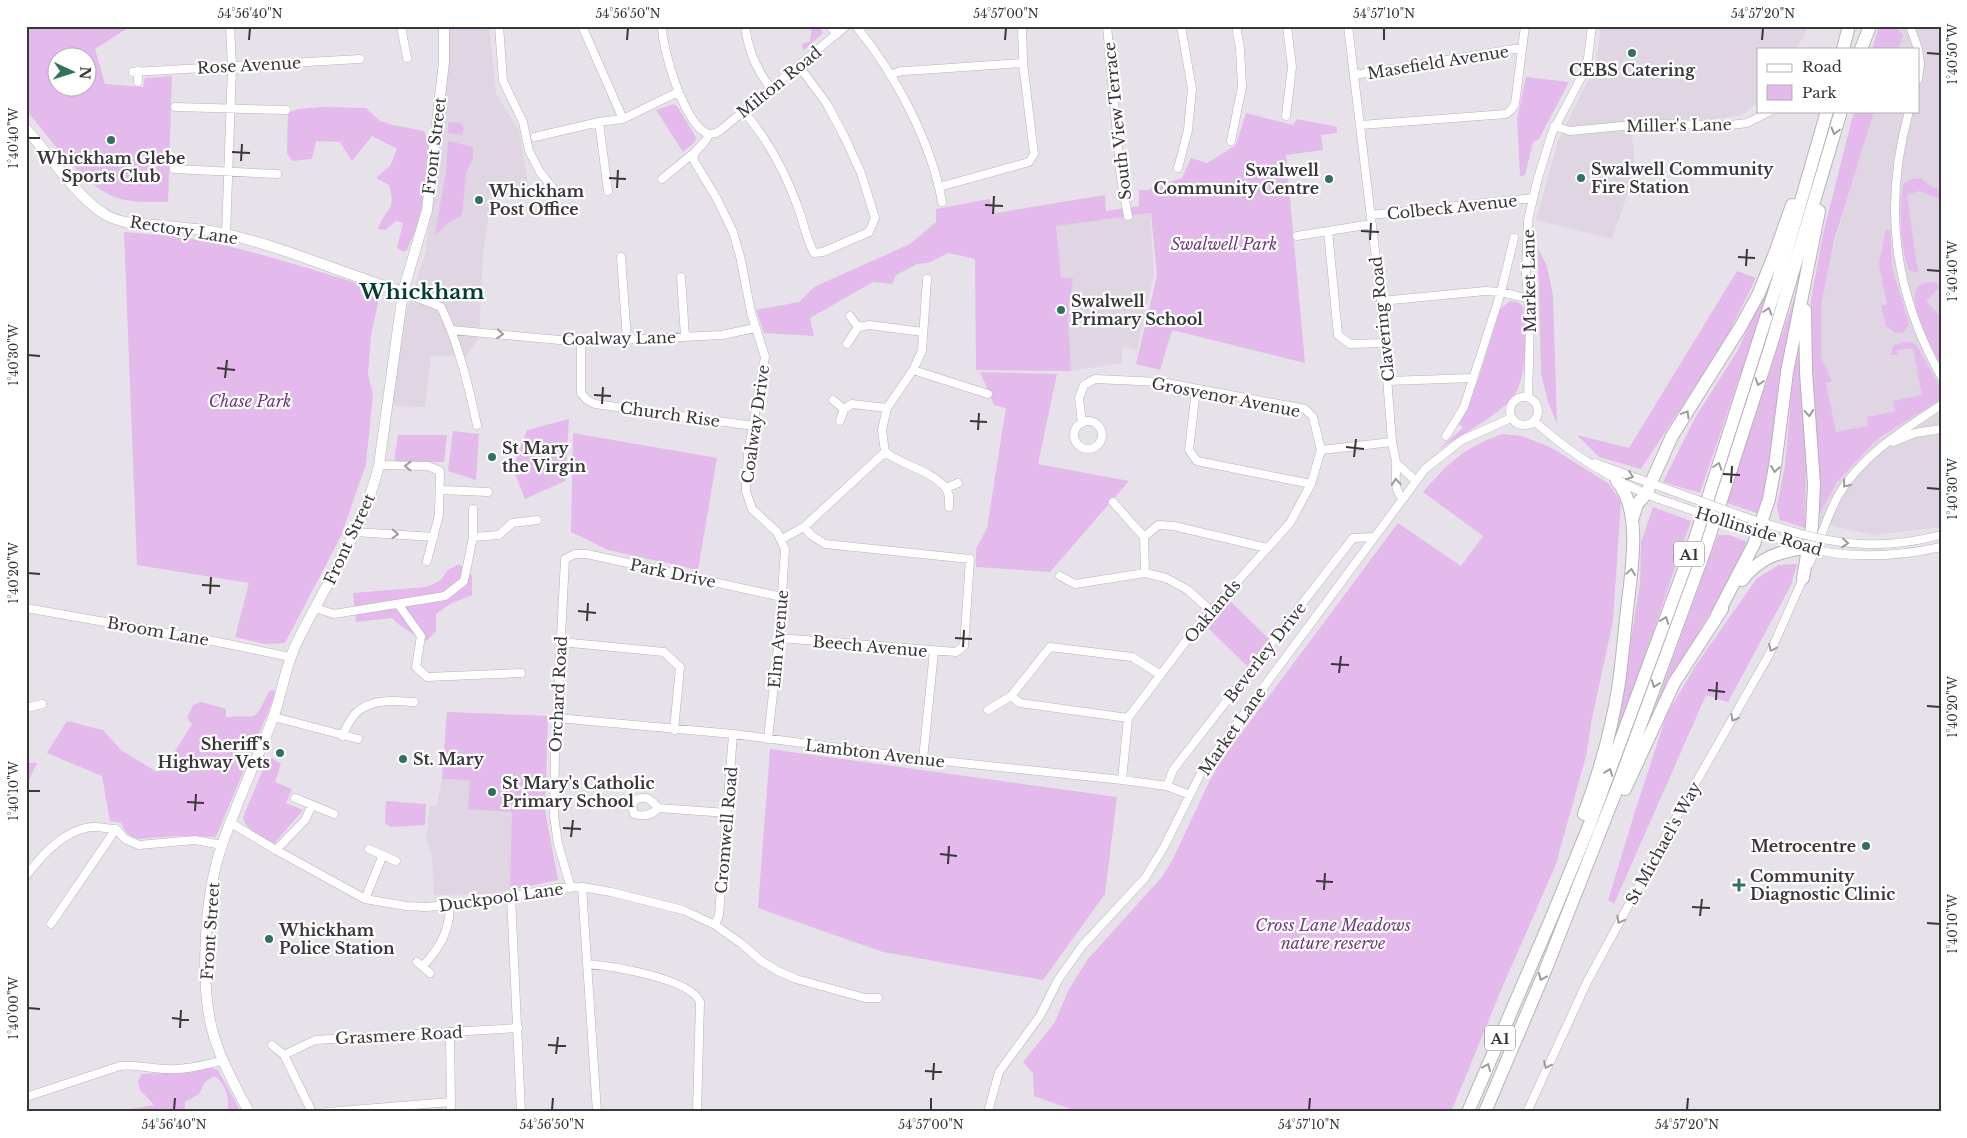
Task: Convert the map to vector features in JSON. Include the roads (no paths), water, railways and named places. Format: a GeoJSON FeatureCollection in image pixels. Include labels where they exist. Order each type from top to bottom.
{"type":"FeatureCollection","features":[{"type":"Feature","properties":{"kind":"highway"},"geometry":{"type":"LineString","coordinates":[[1843,48],[1849,26]]}},
{"type":"Feature","properties":{"kind":"highway"},"geometry":{"type":"LineString","coordinates":[[1857,48],[1863,26]]}},
{"type":"Feature","properties":{"kind":"highway"},"geometry":{"type":"LineString","coordinates":[[1861,48],[1870,26]]}},
{"type":"Feature","properties":{"kind":"highway","name":"A1"},"geometry":{"type":"LineString","coordinates":[[1468,1112],[1551,920],[1589,826],[1693,545],[1779,277],[1827,112]]}},
{"type":"Feature","properties":{"kind":"highway","name":"A1"},"geometry":{"type":"LineString","coordinates":[[1485,1112],[1618,786],[1706,547],[1772,342],[1840,112]]}},
{"type":"Feature","properties":{"kind":"highway"},"geometry":{"type":"LineString","coordinates":[[1632,523],[1637,504],[1648,489],[1672,436],[1741,326],[1758,293],[1775,253],[1799,182],[1820,136]]}},
{"type":"Feature","properties":{"kind":"highway"},"geometry":{"type":"LineString","coordinates":[[1560,932],[1596,858],[1660,711],[1677,678],[1717,615],[1748,559],[1756,526],[1774,474],[1787,372],[1808,260],[1826,183],[1829,151]]}},
{"type":"Feature","properties":{"kind":"highway"},"geometry":{"type":"LineString","coordinates":[[1803,578],[1812,526],[1814,484],[1804,326],[1808,260]]}},
{"type":"Feature","properties":{"kind":"highway"},"geometry":{"type":"LineString","coordinates":[[1531,963],[1544,913],[1589,801],[1611,723],[1622,657],[1633,560],[1632,523],[1625,491],[1617,481]]}},
{"type":"Feature","properties":{"kind":"highway"},"geometry":{"type":"LineString","coordinates":[[1717,615],[1754,566],[1780,546],[1806,548]]}},
{"type":"Feature","properties":{"kind":"main road","name":"Front Street"},"geometry":{"type":"LineString","coordinates":[[249,1112],[222,1061],[213,1032],[208,1006],[206,978],[210,900],[222,845],[274,717],[290,657],[355,532],[373,488],[379,465],[403,292],[427,210],[444,62],[444,26]]}},
{"type":"Feature","properties":{"kind":"main road","name":"Rectory Lane"},"geometry":{"type":"LineString","coordinates":[[26,129],[86,200],[116,219],[134,223],[191,228],[226,234],[304,256],[403,292]]}},
{"type":"Feature","properties":{"kind":"street"},"geometry":{"type":"LineString","coordinates":[[226,234],[232,66],[230,26]]}},
{"type":"Feature","properties":{"kind":"street"},"geometry":{"type":"LineString","coordinates":[[401,26],[407,58]]}},
{"type":"Feature","properties":{"kind":"street"},"geometry":{"type":"LineString","coordinates":[[499,26],[503,81],[523,122],[529,151],[540,172],[552,187]]}},
{"type":"Feature","properties":{"kind":"street"},"geometry":{"type":"LineString","coordinates":[[582,26],[623,119]]}},
{"type":"Feature","properties":{"kind":"street"},"geometry":{"type":"LineString","coordinates":[[662,26],[669,65],[678,92],[696,123],[709,134],[705,143],[662,179]]}},
{"type":"Feature","properties":{"kind":"street"},"geometry":{"type":"LineString","coordinates":[[745,26],[756,63],[771,88]]}},
{"type":"Feature","properties":{"kind":"street"},"geometry":{"type":"LineString","coordinates":[[830,26],[837,34]]}},
{"type":"Feature","properties":{"kind":"street","name":"Milton Road"},"geometry":{"type":"LineString","coordinates":[[709,134],[722,130],[846,26]]}},
{"type":"Feature","properties":{"kind":"street"},"geometry":{"type":"LineString","coordinates":[[856,26],[890,75],[918,128],[939,187],[942,202]]}},
{"type":"Feature","properties":{"kind":"street"},"geometry":{"type":"LineString","coordinates":[[939,187],[1029,162],[1034,154],[1023,63],[1022,26]]}},
{"type":"Feature","properties":{"kind":"street","name":"South View Terrace"},"geometry":{"type":"LineString","coordinates":[[1107,26],[1121,179],[1128,216]]}},
{"type":"Feature","properties":{"kind":"street"},"geometry":{"type":"LineString","coordinates":[[1178,168],[1188,130],[1192,89],[1181,26]]}},
{"type":"Feature","properties":{"kind":"street"},"geometry":{"type":"LineString","coordinates":[[1231,142],[1242,87],[1240,48],[1236,26]]}},
{"type":"Feature","properties":{"kind":"street"},"geometry":{"type":"LineString","coordinates":[[1286,26],[1292,67],[1286,116]]}},
{"type":"Feature","properties":{"kind":"street","name":"Clavering Road"},"geometry":{"type":"LineString","coordinates":[[1348,26],[1381,301],[1392,442],[1396,463],[1395,477],[1397,494],[1403,500]]}},
{"type":"Feature","properties":{"kind":"street"},"geometry":{"type":"LineString","coordinates":[[1361,125],[1506,114],[1515,104],[1525,26]]}},
{"type":"Feature","properties":{"kind":"street","name":"Market Lane"},"geometry":{"type":"LineString","coordinates":[[1528,398],[1530,338],[1526,239],[1532,198],[1554,126],[1582,76],[1588,58],[1592,26]]}},
{"type":"Feature","properties":{"kind":"street"},"geometry":{"type":"LineString","coordinates":[[1910,26],[1918,48]]}},
{"type":"Feature","properties":{"kind":"street","name":"Masefield Avenue"},"geometry":{"type":"LineString","coordinates":[[1354,75],[1522,48]]}},
{"type":"Feature","properties":{"kind":"street","name":"Rose Avenue"},"geometry":{"type":"LineString","coordinates":[[138,82],[136,72],[360,59]]}},
{"type":"Feature","properties":{"kind":"street"},"geometry":{"type":"LineString","coordinates":[[890,75],[911,70],[1023,63]]}},
{"type":"Feature","properties":{"kind":"street"},"geometry":{"type":"LineString","coordinates":[[743,111],[761,135],[781,168],[800,212],[809,244],[814,252],[822,252],[869,232],[875,218],[861,173],[827,104],[798,66]]}},
{"type":"Feature","properties":{"kind":"street"},"geometry":{"type":"LineString","coordinates":[[535,137],[599,122],[623,119],[678,92]]}},
{"type":"Feature","properties":{"kind":"street"},"geometry":{"type":"LineString","coordinates":[[175,107],[286,110]]}},
{"type":"Feature","properties":{"kind":"street","name":"Miller's Lane"},"geometry":{"type":"LineString","coordinates":[[1554,126],[1570,131],[1643,124],[1731,125],[1747,123],[1769,112]]}},
{"type":"Feature","properties":{"kind":"street"},"geometry":{"type":"LineString","coordinates":[[1909,112],[1898,164],[1894,206],[1896,244],[1909,306],[1929,355],[1941,376]]}},
{"type":"Feature","properties":{"kind":"street"},"geometry":{"type":"LineString","coordinates":[[599,122],[608,191]]}},
{"type":"Feature","properties":{"kind":"street","name":"Coalway Drive"},"geometry":{"type":"LineString","coordinates":[[695,152],[692,156],[693,161],[718,199],[733,232],[755,328],[765,357],[746,475],[746,491],[752,509],[782,539]]}},
{"type":"Feature","properties":{"kind":"street"},"geometry":{"type":"LineString","coordinates":[[174,170],[277,174]]}},
{"type":"Feature","properties":{"kind":"street","name":"Colbeck Avenue"},"geometry":{"type":"LineString","coordinates":[[1372,215],[1532,198]]}},
{"type":"Feature","properties":{"kind":"street"},"geometry":{"type":"LineString","coordinates":[[1297,236],[1372,224]]}},
{"type":"Feature","properties":{"kind":"street"},"geometry":{"type":"LineString","coordinates":[[1328,231],[1338,335],[1350,344],[1385,343]]}},
{"type":"Feature","properties":{"kind":"street","name":"Market Lane"},"geometry":{"type":"LineString","coordinates":[[1446,436],[1464,407],[1501,292],[1514,238]]}},
{"type":"Feature","properties":{"kind":"street"},"geometry":{"type":"LineString","coordinates":[[621,257],[627,340]]}},
{"type":"Feature","properties":{"kind":"street"},"geometry":{"type":"LineString","coordinates":[[681,277],[685,337]]}},
{"type":"Feature","properties":{"kind":"street"},"geometry":{"type":"LineString","coordinates":[[927,279],[922,350],[913,370],[888,408],[882,430],[885,452],[899,462],[931,474],[946,488],[950,507]]}},
{"type":"Feature","properties":{"kind":"street"},"geometry":{"type":"LineString","coordinates":[[1381,301],[1485,291],[1501,292],[1529,299]]}},
{"type":"Feature","properties":{"kind":"street"},"geometry":{"type":"LineString","coordinates":[[403,292],[441,307],[452,330],[464,366],[477,425]]}},
{"type":"Feature","properties":{"kind":"street"},"geometry":{"type":"LineString","coordinates":[[850,316],[858,327]]}},
{"type":"Feature","properties":{"kind":"street"},"geometry":{"type":"LineString","coordinates":[[847,344],[858,327],[869,325],[923,332]]}},
{"type":"Feature","properties":{"kind":"street","name":"Coalway Lane"},"geometry":{"type":"LineString","coordinates":[[452,330],[581,342],[722,335],[755,328]]}},
{"type":"Feature","properties":{"kind":"street","name":"Church Rise"},"geometry":{"type":"LineString","coordinates":[[581,342],[581,393],[587,400],[595,404],[754,426]]}},
{"type":"Feature","properties":{"kind":"street"},"geometry":{"type":"LineString","coordinates":[[913,370],[988,394]]}},
{"type":"Feature","properties":{"kind":"street"},"geometry":{"type":"LineString","coordinates":[[1388,381],[1473,378]]}},
{"type":"Feature","properties":{"kind":"street","name":"Grosvenor Avenue"},"geometry":{"type":"LineString","coordinates":[[1082,422],[1079,398],[1084,386],[1095,379],[1160,382],[1305,409],[1313,417],[1322,450]]}},
{"type":"Feature","properties":{"kind":"street"},"geometry":{"type":"LineString","coordinates":[[1196,389],[1188,450],[1197,461],[1310,484]]}},
{"type":"Feature","properties":{"kind":"street"},"geometry":{"type":"LineString","coordinates":[[1519,398],[1532,400],[1538,408],[1537,417],[1527,425],[1514,422],[1512,418],[1510,409],[1512,404],[1519,398]]}},
{"type":"Feature","properties":{"kind":"street"},"geometry":{"type":"LineString","coordinates":[[833,400],[844,409]]}},
{"type":"Feature","properties":{"kind":"street"},"geometry":{"type":"LineString","coordinates":[[840,421],[844,409],[852,404],[888,408]]}},
{"type":"Feature","properties":{"kind":"street"},"geometry":{"type":"LineString","coordinates":[[1879,448],[1941,405]]}},
{"type":"Feature","properties":{"kind":"street","name":"Market Lane"},"geometry":{"type":"LineString","coordinates":[[988,1112],[999,1072],[1040,1016],[1058,980],[1082,946],[1145,878],[1164,848],[1203,769],[1374,537],[1425,470],[1462,440],[1512,418]]}},
{"type":"Feature","properties":{"kind":"street","name":"Hollinside Road"},"geometry":{"type":"LineString","coordinates":[[1534,421],[1562,444],[1617,481],[1648,489],[1664,488],[1756,526],[1780,546]]}},
{"type":"Feature","properties":{"kind":"street"},"geometry":{"type":"LineString","coordinates":[[1879,448],[1915,433],[1941,429]]}},
{"type":"Feature","properties":{"kind":"street"},"geometry":{"type":"LineString","coordinates":[[1322,450],[1392,442]]}},
{"type":"Feature","properties":{"kind":"street","name":"St Michael's Way"},"geometry":{"type":"LineString","coordinates":[[1527,1112],[1587,982],[1683,805],[1769,654],[1841,491],[1879,448]]}},
{"type":"Feature","properties":{"kind":"street","name":"Oaklands"},"geometry":{"type":"LineString","coordinates":[[1128,718],[1211,611],[1290,523],[1310,484],[1322,450]]}},
{"type":"Feature","properties":{"kind":"street"},"geometry":{"type":"LineString","coordinates":[[782,539],[804,527],[885,452]]}},
{"type":"Feature","properties":{"kind":"street","name":"Hollinside Road"},"geometry":{"type":"LineString","coordinates":[[1588,461],[1648,489],[1659,499],[1756,526],[1781,528],[1822,540],[1858,544],[1907,542],[1941,535]]}},
{"type":"Feature","properties":{"kind":"street"},"geometry":{"type":"LineString","coordinates":[[1396,463],[1416,482]]}},
{"type":"Feature","properties":{"kind":"street"},"geometry":{"type":"LineString","coordinates":[[379,465],[428,466],[437,468],[442,474],[440,515],[427,561]]}},
{"type":"Feature","properties":{"kind":"street"},"geometry":{"type":"LineString","coordinates":[[946,488],[958,483]]}},
{"type":"Feature","properties":{"kind":"street"},"geometry":{"type":"LineString","coordinates":[[441,490],[488,492]]}},
{"type":"Feature","properties":{"kind":"street"},"geometry":{"type":"LineString","coordinates":[[1113,502],[1144,537],[1145,574]]}},
{"type":"Feature","properties":{"kind":"street"},"geometry":{"type":"LineString","coordinates":[[316,608],[334,614],[445,596],[464,581],[473,537],[473,508]]}},
{"type":"Feature","properties":{"kind":"street"},"geometry":{"type":"LineString","coordinates":[[473,537],[499,535],[512,523],[537,520]]}},
{"type":"Feature","properties":{"kind":"street"},"geometry":{"type":"LineString","coordinates":[[1144,537],[1158,525],[1174,526],[1267,548]]}},
{"type":"Feature","properties":{"kind":"street","name":"Beech Avenue"},"geometry":{"type":"LineString","coordinates":[[779,638],[956,652],[964,646],[970,559],[825,544],[811,535],[804,527]]}},
{"type":"Feature","properties":{"kind":"street"},"geometry":{"type":"LineString","coordinates":[[355,532],[434,536]]}},
{"type":"Feature","properties":{"kind":"street","name":"Beverley Drive"},"geometry":{"type":"LineString","coordinates":[[1167,786],[1173,770],[1353,538],[1374,537]]}},
{"type":"Feature","properties":{"kind":"street","name":"Elm Avenue"},"geometry":{"type":"LineString","coordinates":[[768,739],[782,596],[785,549],[782,539]]}},
{"type":"Feature","properties":{"kind":"street","name":"Hollinside Road"},"geometry":{"type":"LineString","coordinates":[[1806,548],[1832,553],[1872,556],[1905,554],[1941,547]]}},
{"type":"Feature","properties":{"kind":"street","name":"Park Drive"},"geometry":{"type":"LineString","coordinates":[[565,559],[575,554],[588,554],[782,596]]}},
{"type":"Feature","properties":{"kind":"street","name":"Orchard Road"},"geometry":{"type":"LineString","coordinates":[[565,559],[554,816],[558,844],[571,888]]}},
{"type":"Feature","properties":{"kind":"street"},"geometry":{"type":"LineString","coordinates":[[1060,576],[1075,584],[1145,574],[1166,578],[1188,590],[1211,611]]}},
{"type":"Feature","properties":{"kind":"street"},"geometry":{"type":"LineString","coordinates":[[398,604],[421,636],[416,667],[427,677],[521,673]]}},
{"type":"Feature","properties":{"kind":"street","name":"Broom Lane"},"geometry":{"type":"LineString","coordinates":[[26,608],[136,626],[290,657]]}},
{"type":"Feature","properties":{"kind":"street"},"geometry":{"type":"LineString","coordinates":[[561,642],[664,652],[680,667],[674,730]]}},
{"type":"Feature","properties":{"kind":"street"},"geometry":{"type":"LineString","coordinates":[[988,710],[1011,696],[1050,647],[1132,657],[1161,675]]}},
{"type":"Feature","properties":{"kind":"street"},"geometry":{"type":"LineString","coordinates":[[923,759],[934,651]]}},
{"type":"Feature","properties":{"kind":"street"},"geometry":{"type":"LineString","coordinates":[[1011,696],[1020,703],[1128,718],[1122,780]]}},
{"type":"Feature","properties":{"kind":"street"},"geometry":{"type":"LineString","coordinates":[[342,736],[356,713],[374,703],[388,701],[414,702]]}},
{"type":"Feature","properties":{"kind":"street"},"geometry":{"type":"LineString","coordinates":[[26,708],[42,704]]}},
{"type":"Feature","properties":{"kind":"street"},"geometry":{"type":"LineString","coordinates":[[274,717],[358,739]]}},
{"type":"Feature","properties":{"kind":"street","name":"Lambton Avenue"},"geometry":{"type":"LineString","coordinates":[[558,718],[733,734],[923,759],[1122,780],[1167,786],[1190,795]]}},
{"type":"Feature","properties":{"kind":"street","name":"Cromwell Road"},"geometry":{"type":"LineString","coordinates":[[715,925],[719,915],[733,734]]}},
{"type":"Feature","properties":{"kind":"street"},"geometry":{"type":"LineString","coordinates":[[294,798],[334,814]]}},
{"type":"Feature","properties":{"kind":"street"},"geometry":{"type":"LineString","coordinates":[[276,850],[305,820],[312,805]]}},
{"type":"Feature","properties":{"kind":"street"},"geometry":{"type":"LineString","coordinates":[[658,808],[727,814]]}},
{"type":"Feature","properties":{"kind":"street","name":"Duckpool Lane"},"geometry":{"type":"LineString","coordinates":[[231,823],[365,899],[406,906],[450,906],[582,887],[611,892],[683,910],[715,925],[742,944],[760,960],[778,972],[796,980],[865,998],[878,998]]}},
{"type":"Feature","properties":{"kind":"street"},"geometry":{"type":"LineString","coordinates":[[26,876],[46,852],[75,832],[85,828],[116,829],[125,838],[138,844],[195,840],[222,845]]}},
{"type":"Feature","properties":{"kind":"street"},"geometry":{"type":"LineString","coordinates":[[51,924],[116,829]]}},
{"type":"Feature","properties":{"kind":"street"},"geometry":{"type":"LineString","coordinates":[[369,849],[396,861]]}},
{"type":"Feature","properties":{"kind":"street"},"geometry":{"type":"LineString","coordinates":[[365,899],[383,855]]}},
{"type":"Feature","properties":{"kind":"street"},"geometry":{"type":"LineString","coordinates":[[582,887],[597,1112]]}},
{"type":"Feature","properties":{"kind":"street"},"geometry":{"type":"LineString","coordinates":[[511,896],[521,1112]]}},
{"type":"Feature","properties":{"kind":"street"},"geometry":{"type":"LineString","coordinates":[[430,973],[420,964],[434,953],[444,937],[449,922],[450,906]]}},
{"type":"Feature","properties":{"kind":"street"},"geometry":{"type":"LineString","coordinates":[[587,964],[629,969],[659,977],[690,992],[698,999],[700,1002],[697,1112]]}},
{"type":"Feature","properties":{"kind":"street","name":"Grasmere Road"},"geometry":{"type":"LineString","coordinates":[[284,1055],[315,1040],[518,1028]]}},
{"type":"Feature","properties":{"kind":"street"},"geometry":{"type":"LineString","coordinates":[[450,1032],[451,1112]]}},
{"type":"Feature","properties":{"kind":"street"},"geometry":{"type":"LineString","coordinates":[[272,1045],[284,1055],[312,1112]]}},
{"type":"Feature","properties":{"kind":"street"},"geometry":{"type":"LineString","coordinates":[[26,1098],[120,1066],[131,1065],[168,1069],[222,1061]]}},
{"type":"Feature","properties":{"kind":"street"},"geometry":{"type":"LineString","coordinates":[[326,1112],[451,1102]]}},
{"type":"Feature","properties":{"kind":"place","name":"CEBS Catering"},"geometry":{"type":"Point","coordinates":[1632,53]}},
{"type":"Feature","properties":{"kind":"place","name":"Whickham Glebe Sports Club"},"geometry":{"type":"Point","coordinates":[111,140]}},
{"type":"Feature","properties":{"kind":"place","name":"Swalwell Community Fire Station"},"geometry":{"type":"Point","coordinates":[1581,178]}},
{"type":"Feature","properties":{"kind":"place","name":"Swalwell Community Centre"},"geometry":{"type":"Point","coordinates":[1329,179]}},
{"type":"Feature","properties":{"kind":"place","name":"Whickham Post Office"},"geometry":{"type":"Point","coordinates":[479,200]}},
{"type":"Feature","properties":{"kind":"place","name":"Swalwell Primary School"},"geometry":{"type":"Point","coordinates":[1061,310]}},
{"type":"Feature","properties":{"kind":"place","name":"St Mary the Virgin"},"geometry":{"type":"Point","coordinates":[492,457]}},
{"type":"Feature","properties":{"kind":"place","name":"Sheriff's Highway Vets"},"geometry":{"type":"Point","coordinates":[280,753]}},
{"type":"Feature","properties":{"kind":"place","name":"St. Mary"},"geometry":{"type":"Point","coordinates":[403,759]}},
{"type":"Feature","properties":{"kind":"place","name":"St Mary's Catholic Primary School"},"geometry":{"type":"Point","coordinates":[492,792]}},
{"type":"Feature","properties":{"kind":"place","name":"Metrocentre"},"geometry":{"type":"Point","coordinates":[1866,846]}},
{"type":"Feature","properties":{"kind":"place","name":"Community Diagnostic Clinic"},"geometry":{"type":"Point","coordinates":[1739,885]}},
{"type":"Feature","properties":{"kind":"place","name":"Whickham Police Station"},"geometry":{"type":"Point","coordinates":[269,939]}},
{"type":"Feature","properties":{"kind":"district","name":"Whickham"},"geometry":{"type":"Point","coordinates":[422,292]}},
{"type":"Feature","properties":{"kind":"park label","name":"Swalwell Park"},"geometry":{"type":"Point","coordinates":[1224,244]}},
{"type":"Feature","properties":{"kind":"park label","name":"Chase Park"},"geometry":{"type":"Point","coordinates":[250,401]}},
{"type":"Feature","properties":{"kind":"park label","name":"Cross Lane Meadows nature reserve"},"geometry":{"type":"Point","coordinates":[1333,934]}}]}
